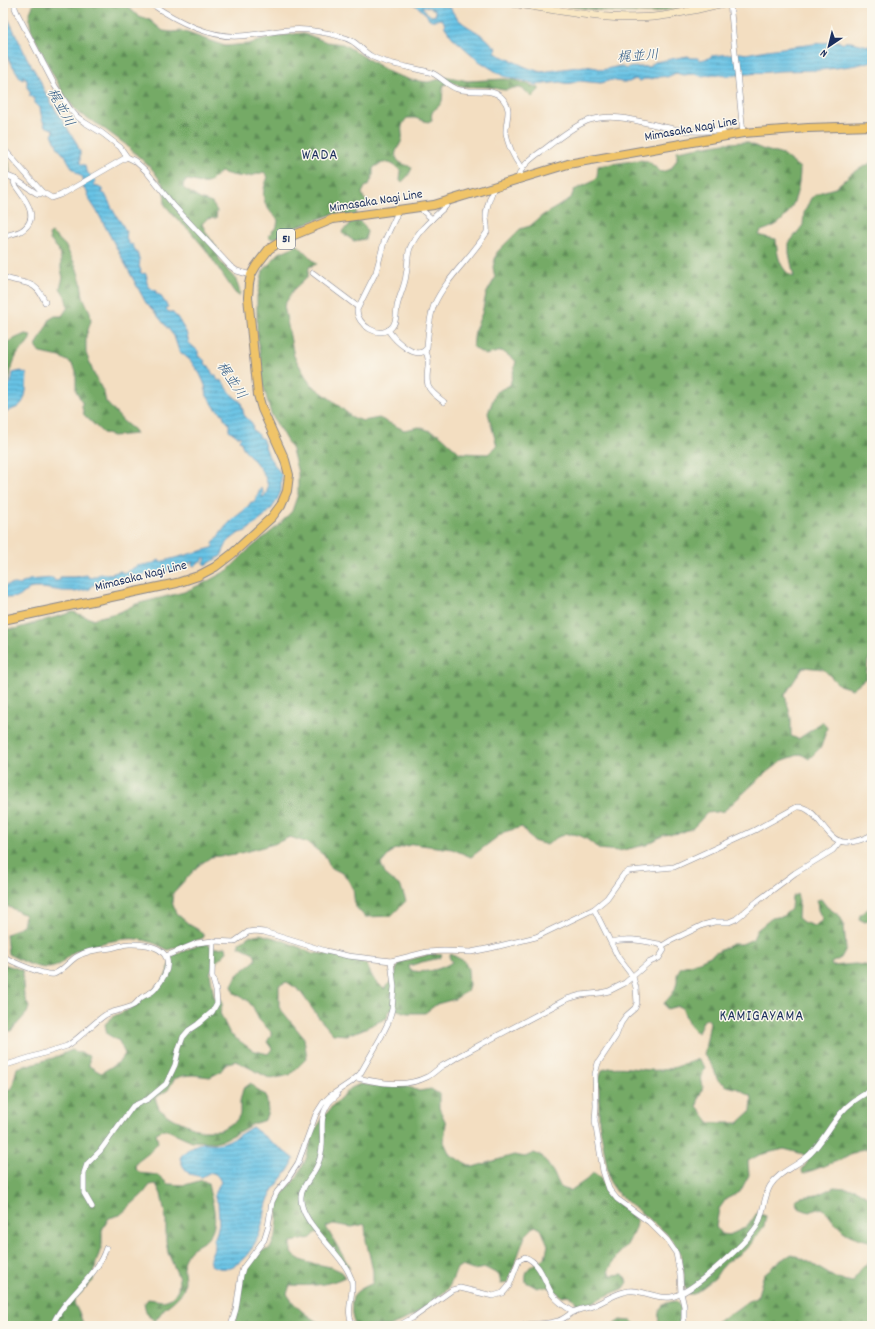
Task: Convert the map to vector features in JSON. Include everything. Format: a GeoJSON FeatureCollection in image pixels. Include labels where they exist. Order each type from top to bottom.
{"type":"FeatureCollection","features":[{"type":"Feature","properties":{"kind":"main road"},"geometry":{"type":"LineString","coordinates":[[512,3],[626,18],[653,17],[725,3]]}},
{"type":"Feature","properties":{"kind":"main road","name":"Mimasaka Nagi Line"},"geometry":{"type":"LineString","coordinates":[[3,620],[170,585],[198,576],[232,554],[272,517],[281,505],[287,491],[289,475],[285,460],[262,409],[258,395],[248,307],[249,284],[251,275],[256,266],[269,249],[287,238],[333,219],[422,207],[447,201],[568,164],[744,132],[801,128],[872,126]]}},
{"type":"Feature","properties":{"kind":"street"},"geometry":{"type":"LineString","coordinates":[[15,3],[15,8],[18,15],[42,63],[55,86],[76,116],[102,133],[120,147],[127,157],[135,161],[174,206],[230,266],[237,271],[251,275]]}},
{"type":"Feature","properties":{"kind":"street"},"geometry":{"type":"LineString","coordinates":[[150,3],[196,28],[219,35],[238,36],[306,29],[346,38],[371,56],[434,74],[456,89],[493,92],[500,95],[504,99],[509,109],[506,131],[510,148],[522,168]]}},
{"type":"Feature","properties":{"kind":"street"},"geometry":{"type":"LineString","coordinates":[[730,3],[744,132]]}},
{"type":"Feature","properties":{"kind":"street"},"geometry":{"type":"LineString","coordinates":[[518,179],[522,168],[544,149],[577,126],[598,118],[610,117],[628,119],[681,130],[723,131],[724,136]]}},
{"type":"Feature","properties":{"kind":"street"},"geometry":{"type":"LineString","coordinates":[[3,148],[42,192],[52,198],[127,157]]}},
{"type":"Feature","properties":{"kind":"street"},"geometry":{"type":"LineString","coordinates":[[3,174],[15,179],[36,193],[40,194],[42,192]]}},
{"type":"Feature","properties":{"kind":"street"},"geometry":{"type":"LineString","coordinates":[[3,237],[22,230],[28,224],[31,215],[31,211],[27,203],[15,185],[15,179]]}},
{"type":"Feature","properties":{"kind":"street"},"geometry":{"type":"LineString","coordinates":[[444,402],[433,394],[429,388],[427,380],[428,358],[425,351],[427,348],[431,317],[437,300],[446,286],[487,232],[487,208],[494,187]]}},
{"type":"Feature","properties":{"kind":"street"},"geometry":{"type":"LineString","coordinates":[[397,210],[396,216],[384,242],[376,272],[358,308],[357,315],[366,326],[380,333],[392,327],[395,320],[398,301],[406,275],[410,248],[421,230],[446,206],[447,201]]}},
{"type":"Feature","properties":{"kind":"street"},"geometry":{"type":"LineString","coordinates":[[422,207],[423,211],[432,219]]}},
{"type":"Feature","properties":{"kind":"street"},"geometry":{"type":"LineString","coordinates":[[313,273],[358,308]]}},
{"type":"Feature","properties":{"kind":"street"},"geometry":{"type":"LineString","coordinates":[[3,277],[32,284],[35,286],[45,302]]}},
{"type":"Feature","properties":{"kind":"street"},"geometry":{"type":"LineString","coordinates":[[388,330],[395,339],[407,349],[420,352],[425,351]]}},
{"type":"Feature","properties":{"kind":"street"},"geometry":{"type":"LineString","coordinates":[[166,956],[197,943],[213,941],[234,942],[248,932],[254,931],[264,932],[326,951],[348,956],[391,961],[427,952],[471,952],[536,937],[594,909],[606,898],[624,874],[629,871],[674,867],[755,830],[798,807],[808,810],[832,837],[840,841],[846,843],[872,835]]}},
{"type":"Feature","properties":{"kind":"street"},"geometry":{"type":"LineString","coordinates":[[662,946],[703,925],[714,922],[729,922],[736,919],[795,873],[833,850],[840,841]]}},
{"type":"Feature","properties":{"kind":"street"},"geometry":{"type":"LineString","coordinates":[[594,909],[618,957],[633,977],[636,988],[637,1003],[635,1008],[621,1023],[616,1036],[598,1063],[595,1074],[595,1121],[602,1171],[609,1188],[617,1198],[649,1222],[667,1240],[676,1253],[679,1262],[681,1293],[684,1306],[684,1319],[682,1326]]}},
{"type":"Feature","properties":{"kind":"street"},"geometry":{"type":"LineString","coordinates":[[611,942],[620,939],[659,944],[662,946]]}},
{"type":"Feature","properties":{"kind":"street"},"geometry":{"type":"LineString","coordinates":[[92,1207],[84,1193],[84,1173],[87,1164],[100,1151],[133,1106],[148,1099],[166,1084],[175,1064],[179,1048],[184,1037],[189,1030],[212,1012],[217,1003],[216,991],[212,976],[213,941]]}},
{"type":"Feature","properties":{"kind":"street"},"geometry":{"type":"LineString","coordinates":[[3,956],[27,967],[50,974],[56,974],[72,960],[84,953],[129,944],[149,945],[163,952],[166,956],[167,964],[162,978],[152,992],[140,998],[131,1006],[113,1011],[104,1016],[67,1046],[3,1066]]}},
{"type":"Feature","properties":{"kind":"street"},"geometry":{"type":"LineString","coordinates":[[357,1078],[380,1083],[400,1084],[418,1081],[429,1076],[458,1056],[567,999],[581,995],[609,991],[625,983],[648,963],[659,958],[664,950],[662,946]]}},
{"type":"Feature","properties":{"kind":"street"},"geometry":{"type":"LineString","coordinates":[[231,1326],[236,1309],[243,1268],[264,1240],[268,1228],[272,1202],[298,1163],[316,1114],[323,1103],[330,1096],[357,1078],[388,1023],[392,1009],[394,987],[391,961]]}},
{"type":"Feature","properties":{"kind":"street"},"geometry":{"type":"LineString","coordinates":[[343,1088],[327,1104],[323,1113],[321,1153],[314,1172],[302,1190],[300,1196],[304,1214],[307,1219],[348,1271],[352,1281],[349,1313],[354,1326]]}},
{"type":"Feature","properties":{"kind":"street"},"geometry":{"type":"LineString","coordinates":[[506,1326],[554,1322],[574,1312],[593,1306],[626,1291],[639,1291],[658,1296],[671,1297],[681,1293],[730,1257],[756,1227],[761,1217],[767,1193],[774,1181],[784,1172],[809,1155],[841,1113],[853,1101],[872,1090]]}},
{"type":"Feature","properties":{"kind":"street"},"geometry":{"type":"LineString","coordinates":[[52,1326],[61,1309],[83,1286],[103,1257],[106,1248]]}},
{"type":"Feature","properties":{"kind":"street"},"geometry":{"type":"LineString","coordinates":[[398,1326],[414,1317],[452,1290],[460,1288],[493,1296],[503,1293],[510,1286],[519,1260],[525,1257],[531,1259],[539,1268],[549,1289],[558,1301],[574,1312]]}},
{"type":"Feature","properties":{"kind":"green space"},"geometry":{"type":"Polygon","coordinates":[[[34,3],[124,3],[139,17],[150,20],[163,31],[182,31],[225,46],[248,44],[278,36],[303,33],[327,42],[343,44],[391,73],[411,80],[428,82],[449,77],[468,81],[505,79],[515,80],[539,88],[539,90],[532,97],[526,91],[519,88],[503,90],[489,87],[464,86],[451,82],[444,85],[441,104],[433,111],[431,116],[432,120],[428,122],[415,118],[407,118],[402,125],[402,139],[396,151],[396,155],[399,162],[412,168],[408,176],[402,182],[400,180],[401,171],[394,165],[387,163],[373,168],[373,175],[369,185],[365,187],[362,193],[364,199],[371,203],[369,207],[356,210],[357,219],[364,225],[367,232],[365,239],[354,241],[342,233],[343,230],[349,226],[350,220],[342,213],[333,214],[293,228],[281,236],[272,239],[268,236],[277,226],[278,220],[266,206],[264,201],[265,184],[268,177],[264,172],[243,176],[221,172],[206,183],[188,180],[184,182],[183,188],[200,199],[212,203],[217,211],[216,218],[207,219],[202,224],[218,249],[219,260],[236,280],[240,292],[239,296],[235,293],[206,250],[165,205],[164,186],[153,170],[125,144],[99,125],[80,114],[68,101],[51,71],[31,30],[29,15],[34,3]]]}},
{"type":"Feature","properties":{"kind":"green space"},"geometry":{"type":"Polygon","coordinates":[[[563,3],[700,3],[652,13],[614,12],[566,6],[563,3]]]}},
{"type":"Feature","properties":{"kind":"green space"},"geometry":{"type":"Polygon","coordinates":[[[746,142],[762,149],[783,155],[800,168],[798,190],[790,210],[779,223],[761,231],[759,235],[776,239],[778,255],[782,266],[794,277],[789,253],[789,243],[803,225],[804,213],[811,198],[821,192],[835,188],[852,173],[872,162],[872,653],[868,661],[866,678],[852,689],[839,685],[823,669],[803,667],[785,695],[791,718],[791,736],[798,739],[822,721],[827,728],[821,747],[809,759],[801,754],[781,761],[762,776],[724,811],[707,813],[693,828],[680,833],[664,835],[646,845],[619,851],[598,849],[586,838],[566,834],[547,845],[533,841],[522,827],[504,832],[471,857],[452,849],[413,844],[393,850],[381,864],[385,874],[401,887],[406,901],[391,916],[365,917],[355,906],[353,888],[344,874],[330,867],[326,857],[308,843],[290,837],[274,844],[237,854],[211,857],[198,866],[173,893],[172,902],[176,913],[190,925],[199,930],[204,936],[203,938],[168,950],[145,940],[124,939],[105,942],[74,952],[52,968],[43,968],[32,965],[8,954],[6,935],[23,925],[25,915],[5,905],[3,897],[3,629],[15,629],[73,612],[92,619],[120,612],[136,604],[184,592],[228,570],[246,552],[278,526],[292,511],[298,494],[298,473],[292,450],[271,414],[263,384],[257,330],[257,296],[263,271],[279,253],[298,245],[317,264],[309,267],[308,276],[293,290],[284,306],[294,356],[310,384],[352,417],[363,421],[379,418],[404,430],[419,427],[439,434],[460,453],[488,454],[497,446],[488,413],[496,392],[510,385],[516,361],[502,351],[485,355],[473,347],[475,330],[482,313],[486,294],[495,278],[493,267],[497,252],[520,229],[530,226],[543,215],[571,198],[574,190],[592,182],[597,177],[598,166],[639,160],[648,161],[661,172],[671,169],[677,159],[677,151],[724,143],[746,142]]]}},
{"type":"Feature","properties":{"kind":"green space"},"geometry":{"type":"Polygon","coordinates":[[[3,156],[9,162],[10,172],[3,169],[3,156]]]}},
{"type":"Feature","properties":{"kind":"green space"},"geometry":{"type":"Polygon","coordinates":[[[52,233],[65,245],[76,266],[81,282],[83,297],[90,312],[91,321],[86,336],[86,353],[93,372],[104,393],[106,402],[123,421],[134,430],[136,434],[113,436],[103,433],[84,415],[82,402],[76,391],[76,371],[71,363],[60,357],[40,353],[36,346],[50,319],[55,316],[62,316],[68,307],[65,296],[60,288],[63,278],[61,260],[58,249],[50,240],[49,235],[52,233]]]}},
{"type":"Feature","properties":{"kind":"green space"},"geometry":{"type":"Polygon","coordinates":[[[25,334],[31,335],[29,341],[15,359],[9,382],[3,385],[3,344],[25,334]]]}},
{"type":"Feature","properties":{"kind":"green space"},"geometry":{"type":"Polygon","coordinates":[[[797,894],[799,901],[798,918],[803,922],[814,926],[823,920],[818,910],[817,900],[821,899],[827,907],[840,916],[844,925],[846,949],[841,958],[831,963],[832,966],[855,964],[872,966],[872,1149],[859,1150],[845,1158],[803,1174],[802,1170],[808,1161],[803,1154],[784,1149],[759,1155],[748,1161],[749,1175],[740,1192],[726,1199],[719,1209],[716,1227],[721,1234],[729,1235],[747,1227],[757,1213],[766,1216],[764,1226],[747,1249],[728,1261],[715,1278],[694,1294],[689,1294],[684,1286],[684,1274],[680,1252],[666,1233],[619,1195],[610,1182],[599,1122],[599,1079],[602,1070],[609,1068],[624,1067],[662,1070],[676,1067],[698,1059],[705,1067],[701,1077],[703,1087],[697,1106],[710,1123],[738,1123],[751,1111],[752,1097],[739,1089],[727,1086],[717,1079],[714,1069],[704,1055],[710,1022],[707,1018],[703,1021],[698,1033],[690,1026],[683,1009],[678,1006],[667,1009],[664,1003],[675,989],[677,975],[681,967],[693,964],[732,944],[742,944],[753,939],[757,930],[772,918],[783,916],[791,909],[792,897],[797,894]]]}},
{"type":"Feature","properties":{"kind":"green space"},"geometry":{"type":"Polygon","coordinates":[[[872,906],[872,920],[865,922],[859,919],[860,915],[872,906]]]}},
{"type":"Feature","properties":{"kind":"green space"},"geometry":{"type":"Polygon","coordinates":[[[260,934],[282,940],[313,953],[327,954],[356,960],[366,964],[373,978],[384,989],[393,979],[400,962],[432,954],[442,955],[440,958],[409,966],[410,970],[420,972],[448,965],[452,962],[449,957],[451,954],[464,961],[468,969],[469,985],[467,991],[455,999],[437,1004],[425,1013],[408,1013],[394,1009],[388,1012],[387,1018],[347,1035],[333,1034],[319,1018],[299,990],[287,982],[279,985],[279,1007],[304,1038],[307,1058],[290,1075],[271,1079],[236,1061],[227,1063],[220,1072],[210,1077],[193,1075],[182,1076],[174,1079],[168,1090],[155,1098],[159,1109],[170,1117],[199,1130],[220,1130],[236,1121],[240,1114],[240,1101],[243,1089],[251,1083],[260,1092],[266,1095],[268,1111],[265,1120],[253,1124],[225,1139],[214,1142],[192,1141],[165,1129],[156,1133],[158,1142],[149,1153],[136,1163],[135,1168],[140,1173],[158,1175],[168,1184],[185,1185],[202,1180],[208,1183],[215,1214],[214,1227],[207,1239],[191,1250],[184,1260],[183,1266],[185,1282],[183,1290],[179,1296],[164,1309],[155,1321],[147,1315],[144,1304],[148,1299],[163,1301],[173,1297],[178,1289],[179,1278],[168,1253],[166,1241],[166,1219],[161,1194],[156,1184],[150,1185],[143,1194],[120,1215],[109,1218],[102,1230],[102,1245],[96,1263],[93,1281],[76,1298],[74,1303],[84,1326],[3,1326],[3,1092],[12,1088],[17,1068],[53,1058],[72,1050],[89,1056],[89,1066],[101,1073],[119,1062],[125,1054],[119,1041],[107,1034],[105,1024],[114,1016],[128,1010],[163,982],[170,965],[170,957],[205,942],[214,948],[226,947],[227,952],[215,963],[210,973],[214,997],[222,1000],[220,1013],[230,1034],[252,1050],[268,1054],[272,1049],[267,1042],[271,1032],[259,1020],[253,1007],[247,1000],[234,993],[232,986],[237,975],[256,960],[254,953],[239,946],[239,943],[249,936],[260,934]]]}},
{"type":"Feature","properties":{"kind":"green space"},"geometry":{"type":"Polygon","coordinates":[[[3,964],[22,970],[24,996],[29,1007],[27,1013],[11,1031],[3,1031],[3,964]]]}},
{"type":"Feature","properties":{"kind":"green space"},"geometry":{"type":"Polygon","coordinates":[[[360,1084],[382,1087],[407,1086],[419,1091],[431,1089],[439,1094],[439,1108],[446,1123],[444,1142],[450,1155],[473,1167],[514,1155],[525,1157],[534,1153],[542,1156],[553,1172],[561,1188],[570,1191],[593,1173],[600,1177],[606,1192],[637,1220],[634,1231],[627,1245],[616,1257],[608,1272],[612,1275],[623,1274],[628,1282],[624,1288],[588,1304],[577,1306],[572,1297],[562,1297],[551,1288],[537,1288],[526,1282],[526,1273],[528,1269],[545,1258],[548,1245],[541,1229],[535,1226],[525,1236],[508,1283],[501,1284],[499,1275],[486,1268],[473,1270],[462,1266],[457,1268],[447,1290],[414,1315],[392,1326],[356,1326],[352,1311],[354,1295],[373,1283],[373,1271],[366,1240],[365,1224],[352,1227],[333,1224],[326,1227],[350,1268],[344,1264],[317,1232],[311,1238],[291,1242],[291,1253],[301,1260],[334,1268],[342,1272],[345,1277],[318,1285],[290,1285],[287,1294],[294,1304],[322,1326],[234,1326],[244,1272],[249,1263],[260,1251],[270,1249],[276,1235],[278,1219],[277,1206],[281,1196],[297,1177],[306,1159],[314,1131],[333,1105],[351,1088],[360,1084]]]}},
{"type":"Feature","properties":{"kind":"green space"},"geometry":{"type":"Polygon","coordinates":[[[834,1187],[855,1189],[872,1199],[872,1242],[856,1238],[842,1230],[822,1208],[809,1212],[798,1208],[795,1200],[801,1197],[817,1195],[834,1187]]]}},
{"type":"Feature","properties":{"kind":"green space"},"geometry":{"type":"Polygon","coordinates":[[[792,1254],[809,1262],[837,1279],[853,1282],[862,1267],[872,1262],[872,1326],[710,1326],[748,1301],[757,1298],[764,1274],[781,1260],[792,1254]]]}},
{"type":"Feature","properties":{"kind":"green space"},"geometry":{"type":"Polygon","coordinates":[[[676,1301],[681,1308],[679,1326],[659,1326],[659,1311],[663,1305],[676,1301]]]}},
{"type":"Feature","properties":{"kind":"green space"},"geometry":{"type":"Polygon","coordinates":[[[620,1320],[632,1321],[637,1326],[611,1326],[620,1320]]]}},
{"type":"Feature","properties":{"kind":"water"},"geometry":{"type":"Polygon","coordinates":[[[410,3],[442,3],[447,7],[450,7],[460,21],[483,36],[497,48],[495,53],[528,68],[541,72],[585,66],[602,70],[620,66],[626,69],[628,67],[649,67],[655,62],[688,56],[701,60],[711,56],[741,53],[746,54],[838,41],[843,44],[845,42],[849,42],[872,46],[872,61],[857,65],[821,70],[779,71],[727,76],[714,74],[702,76],[694,74],[683,75],[676,73],[667,77],[644,79],[640,81],[635,79],[629,82],[611,80],[601,83],[579,81],[568,84],[560,82],[536,85],[503,76],[479,61],[452,37],[445,27],[442,19],[430,19],[417,6],[410,3]],[[422,6],[431,16],[436,15],[435,10],[422,6]]]}},
{"type":"Feature","properties":{"kind":"water"},"geometry":{"type":"Polygon","coordinates":[[[3,8],[51,103],[76,142],[80,152],[80,163],[85,165],[86,171],[96,181],[94,185],[102,189],[102,193],[105,194],[125,229],[127,236],[126,240],[130,245],[132,244],[139,258],[140,272],[143,274],[145,273],[147,277],[147,284],[150,288],[156,291],[156,294],[160,295],[168,307],[166,309],[177,317],[186,332],[189,343],[198,351],[198,356],[204,360],[206,365],[209,366],[213,375],[216,375],[217,380],[222,381],[233,396],[241,402],[244,415],[252,423],[253,430],[259,435],[259,437],[262,438],[269,457],[281,474],[281,491],[272,508],[264,517],[246,531],[239,533],[231,539],[227,543],[221,556],[206,565],[204,563],[206,559],[204,557],[202,562],[199,562],[195,566],[191,564],[193,562],[192,561],[188,567],[184,564],[180,570],[168,570],[164,573],[155,575],[149,573],[121,583],[112,584],[109,587],[104,585],[92,585],[90,589],[75,592],[33,588],[29,589],[19,597],[8,598],[3,594],[3,586],[14,584],[21,585],[29,580],[53,578],[55,581],[60,580],[60,577],[87,575],[90,578],[100,574],[111,574],[120,571],[124,573],[137,566],[154,563],[159,560],[160,562],[212,548],[214,547],[213,544],[226,526],[245,510],[251,502],[254,502],[261,488],[263,491],[262,498],[266,493],[268,486],[263,473],[243,448],[239,439],[241,437],[229,430],[229,424],[224,418],[223,414],[216,409],[207,396],[205,385],[200,374],[190,360],[179,351],[174,336],[146,303],[83,187],[83,177],[75,171],[65,154],[64,155],[58,148],[52,134],[54,130],[45,126],[40,108],[34,102],[35,100],[29,95],[31,93],[27,87],[27,80],[22,74],[24,79],[21,79],[3,50],[3,8]]]}},
{"type":"Feature","properties":{"kind":"water"},"geometry":{"type":"Polygon","coordinates":[[[21,371],[27,374],[25,396],[18,407],[3,413],[3,388],[11,383],[13,373],[21,371]]]}},
{"type":"Feature","properties":{"kind":"water"},"geometry":{"type":"Polygon","coordinates":[[[252,1127],[294,1159],[269,1198],[263,1222],[250,1251],[237,1264],[229,1268],[220,1268],[211,1265],[210,1258],[214,1248],[214,1240],[219,1223],[218,1203],[215,1198],[215,1192],[221,1182],[213,1173],[202,1177],[189,1174],[183,1166],[180,1158],[188,1149],[195,1145],[203,1143],[222,1143],[252,1127]]]}},
{"type":"Feature","properties":{"kind":"district","name":"WADA"},"geometry":{"type":"Point","coordinates":[320,156]}},
{"type":"Feature","properties":{"kind":"district","name":"KAMIGAYAMA"},"geometry":{"type":"Point","coordinates":[762,1017]}},
{"type":"Feature","properties":{"kind":"water label","name":"梶並川"},"geometry":{"type":"Point","coordinates":[638,57]}},
{"type":"Feature","properties":{"kind":"water label","name":"梶並川"},"geometry":{"type":"Point","coordinates":[60,108]}},
{"type":"Feature","properties":{"kind":"water label","name":"梶並川"},"geometry":{"type":"Point","coordinates":[231,381]}}]}
